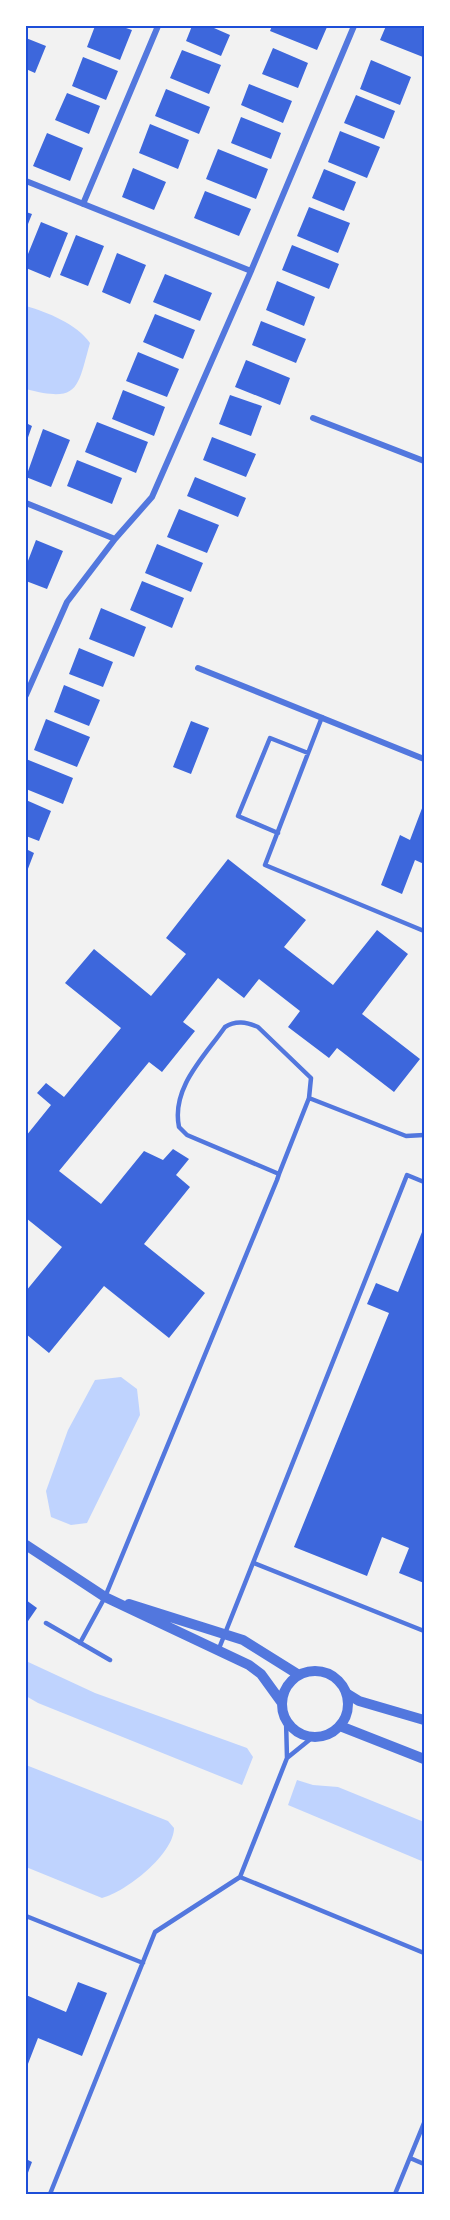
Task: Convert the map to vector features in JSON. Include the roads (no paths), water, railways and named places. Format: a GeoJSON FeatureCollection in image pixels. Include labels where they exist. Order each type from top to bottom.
{"type":"FeatureCollection","features":[{"type":"Feature","properties":{"kind":"street"},"geometry":{"type":"LineString","coordinates":[[83,204],[158,26]]}},
{"type":"Feature","properties":{"kind":"street"},"geometry":{"type":"LineString","coordinates":[[26,695],[67,602],[115,539],[152,497],[251,271],[354,26]]}},
{"type":"Feature","properties":{"kind":"street"},"geometry":{"type":"LineString","coordinates":[[26,182],[251,271]]}},
{"type":"Feature","properties":{"kind":"street"},"geometry":{"type":"LineString","coordinates":[[312,418],[424,461]]}},
{"type":"Feature","properties":{"kind":"street"},"geometry":{"type":"LineString","coordinates":[[26,503],[115,539]]}},
{"type":"Feature","properties":{"kind":"street"},"geometry":{"type":"LineString","coordinates":[[198,668],[424,759]]}},
{"type":"Feature","properties":{"kind":"street"},"geometry":{"type":"LineString","coordinates":[[26,1545],[105,1597],[249,1665],[261,1674],[282,1703],[286,1720],[297,1732],[313,1737],[333,1732],[340,1726],[348,1707],[346,1693],[337,1679],[329,1674],[309,1671],[299,1675],[285,1690],[282,1703]]}},
{"type":"Feature","properties":{"kind":"street"},"geometry":{"type":"LineString","coordinates":[[105,1597],[225,1634],[275,1658],[299,1675]]}},
{"type":"Feature","properties":{"kind":"street"},"geometry":{"type":"LineString","coordinates":[[346,1693],[359,1701],[424,1720]]}},
{"type":"Feature","properties":{"kind":"street"},"geometry":{"type":"LineString","coordinates":[[340,1726],[424,1759]]}},
{"type":"Feature","properties":{"kind":"lane"},"geometry":{"type":"LineString","coordinates":[[322,717],[266,865],[424,931]]}},
{"type":"Feature","properties":{"kind":"lane"},"geometry":{"type":"LineString","coordinates":[[278,833],[238,816],[270,738],[308,753]]}},
{"type":"Feature","properties":{"kind":"lane"},"geometry":{"type":"LineString","coordinates":[[80,1643],[105,1597],[279,1174],[309,1098],[311,1078],[258,1027],[239,1022],[225,1027],[183,1086],[178,1101],[179,1127],[187,1135],[279,1174]]}},
{"type":"Feature","properties":{"kind":"lane"},"geometry":{"type":"LineString","coordinates":[[309,1098],[406,1136],[424,1135]]}},
{"type":"Feature","properties":{"kind":"lane"},"geometry":{"type":"LineString","coordinates":[[218,1651],[407,1175],[424,1182]]}},
{"type":"Feature","properties":{"kind":"lane"},"geometry":{"type":"LineString","coordinates":[[254,1563],[424,1631]]}},
{"type":"Feature","properties":{"kind":"lane"},"geometry":{"type":"LineString","coordinates":[[46,1623],[110,1660]]}},
{"type":"Feature","properties":{"kind":"lane"},"geometry":{"type":"LineString","coordinates":[[50,2194],[155,1932],[240,1877],[287,1758],[286,1720]]}},
{"type":"Feature","properties":{"kind":"lane"},"geometry":{"type":"LineString","coordinates":[[287,1758],[313,1737]]}},
{"type":"Feature","properties":{"kind":"lane"},"geometry":{"type":"LineString","coordinates":[[240,1877],[424,1953]]}},
{"type":"Feature","properties":{"kind":"lane"},"geometry":{"type":"LineString","coordinates":[[26,1916],[143,1963]]}},
{"type":"Feature","properties":{"kind":"lane"},"geometry":{"type":"LineString","coordinates":[[395,2194],[424,2123]]}},
{"type":"Feature","properties":{"kind":"lane"},"geometry":{"type":"LineString","coordinates":[[410,2158],[424,2164]]}},
{"type":"Feature","properties":{"kind":"water"},"geometry":{"type":"Polygon","coordinates":[[[26,306],[52,315],[70,325],[90,343],[78,381],[66,393],[43,393],[26,389],[26,306]]]}},
{"type":"Feature","properties":{"kind":"water"},"geometry":{"type":"Polygon","coordinates":[[[121,1377],[137,1389],[140,1415],[87,1523],[71,1525],[51,1517],[46,1491],[68,1430],[95,1380],[121,1377]]]}},
{"type":"Feature","properties":{"kind":"water"},"geometry":{"type":"Polygon","coordinates":[[[26,1661],[95,1693],[247,1748],[253,1757],[242,1785],[38,1703],[26,1696],[26,1661]]]}},
{"type":"Feature","properties":{"kind":"water"},"geometry":{"type":"Polygon","coordinates":[[[26,1765],[168,1821],[174,1828],[166,1849],[147,1871],[123,1888],[102,1898],[26,1867],[26,1765]]]}},
{"type":"Feature","properties":{"kind":"water"},"geometry":{"type":"Polygon","coordinates":[[[297,1780],[313,1785],[338,1787],[424,1822],[424,1862],[288,1805],[297,1780]]]}}]}
